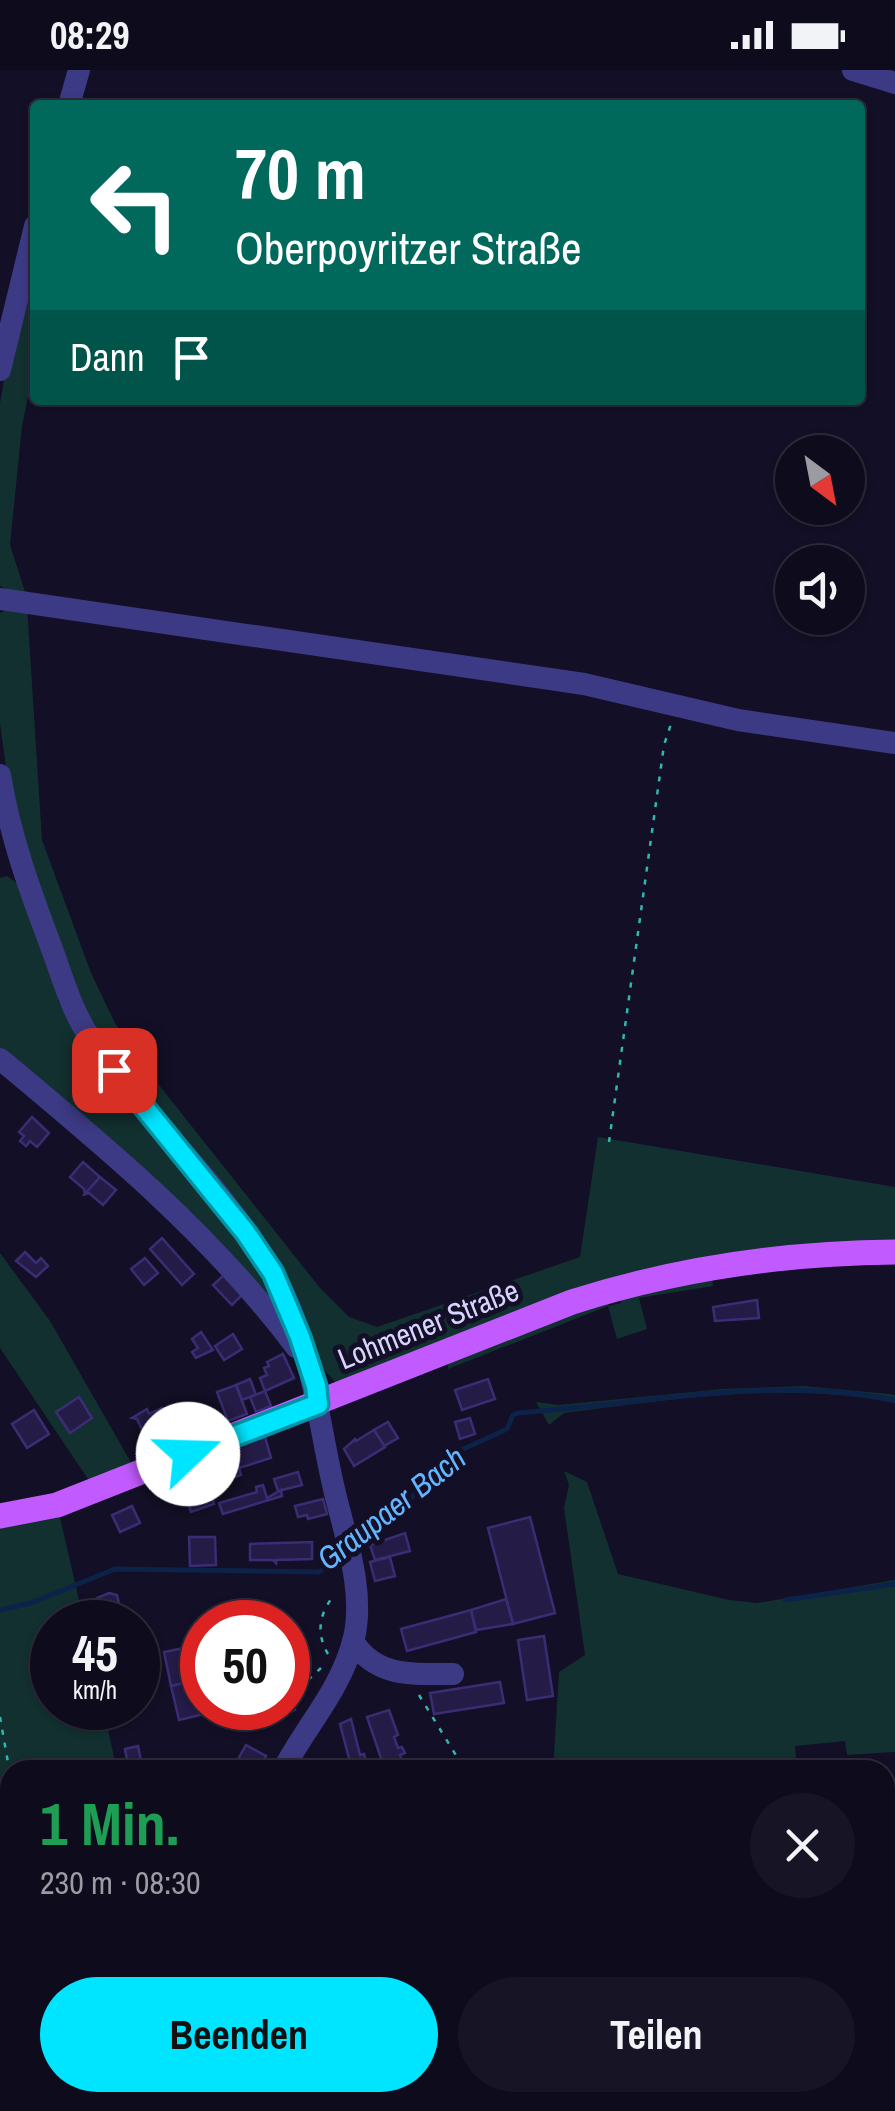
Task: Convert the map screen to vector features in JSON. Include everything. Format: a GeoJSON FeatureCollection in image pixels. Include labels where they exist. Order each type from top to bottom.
{"type":"FeatureCollection","features":[{"type":"Feature","properties":{"kind":"main road","name":"Lohmener Straße"},"geometry":{"type":"LineString","coordinates":[[0,1516],[56,1505],[572,1302],[634,1283],[802,1256],[895,1252]]}},
{"type":"Feature","properties":{"kind":"street"},"geometry":{"type":"LineString","coordinates":[[70,100],[79,70]]}},
{"type":"Feature","properties":{"kind":"street"},"geometry":{"type":"LineString","coordinates":[[853,70],[895,83]]}},
{"type":"Feature","properties":{"kind":"street"},"geometry":{"type":"LineString","coordinates":[[0,370],[30,247]]}},
{"type":"Feature","properties":{"kind":"street"},"geometry":{"type":"LineString","coordinates":[[0,599],[584,684],[686,709],[895,743]]}},
{"type":"Feature","properties":{"kind":"street"},"geometry":{"type":"LineString","coordinates":[[0,775],[19,862],[72,1005],[88,1034],[255,1246],[290,1308],[316,1386],[323,1441],[358,1606],[345,1666],[328,1702],[301,1736],[288,1760]]}},
{"type":"Feature","properties":{"kind":"street"},"geometry":{"type":"LineString","coordinates":[[0,1059],[217,1252],[262,1302],[307,1362]]}},
{"type":"Feature","properties":{"kind":"street"},"geometry":{"type":"LineString","coordinates":[[353,1642],[386,1670],[453,1674]]}},
{"type":"Feature","properties":{"kind":"path"},"geometry":{"type":"LineString","coordinates":[[609,1142],[664,744],[668,727],[686,709]]}},
{"type":"Feature","properties":{"kind":"path"},"geometry":{"type":"LineString","coordinates":[[345,1666],[331,1659],[320,1642],[322,1610],[350,1558]]}},
{"type":"Feature","properties":{"kind":"path"},"geometry":{"type":"LineString","coordinates":[[403,1674],[459,1760]]}},
{"type":"Feature","properties":{"kind":"path"},"geometry":{"type":"LineString","coordinates":[[0,1717],[8,1760]]}},
{"type":"Feature","properties":{"kind":"green space"},"geometry":{"type":"Polygon","coordinates":[[[30,266],[30,387],[22,426],[10,545],[27,598],[0,586],[0,403],[30,266]]]}},
{"type":"Feature","properties":{"kind":"green space"},"geometry":{"type":"Polygon","coordinates":[[[27,606],[42,840],[91,973],[115,1023],[159,1085],[320,1288],[349,1317],[377,1327],[580,1257],[598,1137],[895,1187],[895,1244],[667,1269],[336,1383],[318,1363],[293,1303],[91,1031],[13,819],[0,723],[0,613],[27,606]]]}},
{"type":"Feature","properties":{"kind":"green space"},"geometry":{"type":"Polygon","coordinates":[[[7,876],[21,886],[58,989],[58,1001],[98,1060],[243,1236],[286,1310],[277,1310],[234,1256],[190,1211],[183,1213],[0,1055],[0,878],[7,876]]]}},
{"type":"Feature","properties":{"kind":"green space"},"geometry":{"type":"Polygon","coordinates":[[[0,1253],[50,1321],[133,1466],[90,1482],[0,1348],[0,1253]]]}},
{"type":"Feature","properties":{"kind":"green space"},"geometry":{"type":"Polygon","coordinates":[[[712,1278],[713,1286],[639,1298],[647,1329],[617,1339],[608,1306],[448,1369],[448,1361],[606,1299],[609,1306],[621,1303],[619,1296],[712,1278]]]}},
{"type":"Feature","properties":{"kind":"green space"},"geometry":{"type":"Polygon","coordinates":[[[803,1386],[890,1394],[895,1395],[895,1403],[812,1393],[729,1394],[564,1413],[549,1425],[536,1402],[559,1405],[723,1389],[803,1386]]]}},
{"type":"Feature","properties":{"kind":"green space"},"geometry":{"type":"Polygon","coordinates":[[[564,1471],[587,1482],[618,1574],[757,1603],[895,1580],[895,1752],[847,1755],[845,1741],[795,1746],[796,1760],[554,1760],[559,1672],[585,1655],[564,1508],[569,1485],[564,1471]]]}},
{"type":"Feature","properties":{"kind":"green space"},"geometry":{"type":"Polygon","coordinates":[[[59,1513],[79,1600],[30,1600],[30,1730],[108,1730],[115,1760],[0,1760],[0,1526],[59,1513]]]}},
{"type":"Feature","properties":{"kind":"building"},"geometry":{"type":"Polygon","coordinates":[[[32,1117],[49,1133],[37,1147],[30,1141],[26,1146],[20,1141],[24,1136],[19,1132],[32,1117]]]}},
{"type":"Feature","properties":{"kind":"building"},"geometry":{"type":"Polygon","coordinates":[[[83,1162],[100,1177],[85,1194],[70,1177],[83,1162]]]}},
{"type":"Feature","properties":{"kind":"building"},"geometry":{"type":"Polygon","coordinates":[[[100,1177],[116,1190],[103,1205],[85,1194],[100,1177]]]}},
{"type":"Feature","properties":{"kind":"building"},"geometry":{"type":"Polygon","coordinates":[[[162,1238],[194,1274],[182,1285],[150,1249],[162,1238]]]}},
{"type":"Feature","properties":{"kind":"building"},"geometry":{"type":"Polygon","coordinates":[[[25,1252],[36,1263],[41,1258],[48,1266],[36,1277],[16,1261],[25,1252]]]}},
{"type":"Feature","properties":{"kind":"building"},"geometry":{"type":"Polygon","coordinates":[[[145,1258],[158,1273],[144,1285],[131,1269],[145,1258]]]}},
{"type":"Feature","properties":{"kind":"building"},"geometry":{"type":"Polygon","coordinates":[[[225,1274],[243,1294],[232,1305],[213,1285],[225,1274]]]}},
{"type":"Feature","properties":{"kind":"building"},"geometry":{"type":"Polygon","coordinates":[[[757,1300],[759,1318],[715,1321],[713,1307],[757,1300]]]}},
{"type":"Feature","properties":{"kind":"building"},"geometry":{"type":"Polygon","coordinates":[[[201,1332],[213,1350],[196,1358],[192,1352],[198,1348],[192,1339],[201,1332]]]}},
{"type":"Feature","properties":{"kind":"building"},"geometry":{"type":"Polygon","coordinates":[[[233,1334],[242,1349],[224,1360],[215,1346],[233,1334]]]}},
{"type":"Feature","properties":{"kind":"building"},"geometry":{"type":"Polygon","coordinates":[[[283,1354],[294,1378],[265,1391],[260,1378],[267,1375],[264,1368],[269,1366],[267,1362],[283,1354]]]}},
{"type":"Feature","properties":{"kind":"building"},"geometry":{"type":"Polygon","coordinates":[[[250,1379],[256,1395],[242,1400],[236,1385],[250,1379]]]}},
{"type":"Feature","properties":{"kind":"building"},"geometry":{"type":"Polygon","coordinates":[[[488,1379],[495,1399],[462,1410],[455,1390],[488,1379]]]}},
{"type":"Feature","properties":{"kind":"building"},"geometry":{"type":"Polygon","coordinates":[[[236,1385],[247,1414],[228,1421],[217,1392],[236,1385]]]}},
{"type":"Feature","properties":{"kind":"building"},"geometry":{"type":"Polygon","coordinates":[[[265,1391],[271,1406],[256,1412],[250,1397],[265,1391]]]}},
{"type":"Feature","properties":{"kind":"building"},"geometry":{"type":"Polygon","coordinates":[[[79,1397],[92,1418],[70,1433],[56,1412],[79,1397]]]}},
{"type":"Feature","properties":{"kind":"building"},"geometry":{"type":"Polygon","coordinates":[[[162,1408],[169,1422],[144,1434],[137,1419],[132,1418],[147,1409],[149,1414],[162,1408]]]}},
{"type":"Feature","properties":{"kind":"building"},"geometry":{"type":"Polygon","coordinates":[[[34,1410],[49,1434],[27,1448],[12,1424],[34,1410]]]}},
{"type":"Feature","properties":{"kind":"building"},"geometry":{"type":"Polygon","coordinates":[[[470,1418],[475,1434],[460,1439],[455,1422],[470,1418]]]}},
{"type":"Feature","properties":{"kind":"building"},"geometry":{"type":"Polygon","coordinates":[[[388,1422],[398,1438],[384,1446],[374,1430],[388,1422]]]}},
{"type":"Feature","properties":{"kind":"building"},"geometry":{"type":"Polygon","coordinates":[[[374,1430],[385,1447],[354,1466],[344,1449],[374,1430]]]}},
{"type":"Feature","properties":{"kind":"building"},"geometry":{"type":"Polygon","coordinates":[[[265,1437],[271,1458],[239,1468],[241,1475],[229,1479],[227,1472],[218,1474],[216,1466],[212,1467],[212,1453],[265,1437]]]}},
{"type":"Feature","properties":{"kind":"building"},"geometry":{"type":"Polygon","coordinates":[[[201,1465],[214,1504],[191,1512],[185,1492],[180,1494],[178,1488],[183,1487],[179,1470],[201,1465]]]}},
{"type":"Feature","properties":{"kind":"building"},"geometry":{"type":"Polygon","coordinates":[[[298,1472],[302,1485],[278,1491],[274,1479],[298,1472]]]}},
{"type":"Feature","properties":{"kind":"building"},"geometry":{"type":"Polygon","coordinates":[[[263,1485],[267,1498],[281,1490],[282,1496],[223,1514],[219,1503],[257,1492],[256,1487],[263,1485]]]}},
{"type":"Feature","properties":{"kind":"building"},"geometry":{"type":"Polygon","coordinates":[[[323,1499],[327,1514],[308,1519],[307,1515],[298,1517],[295,1506],[323,1499]]]}},
{"type":"Feature","properties":{"kind":"building"},"geometry":{"type":"Polygon","coordinates":[[[132,1506],[140,1523],[120,1532],[112,1515],[132,1506]]]}},
{"type":"Feature","properties":{"kind":"building"},"geometry":{"type":"Polygon","coordinates":[[[530,1517],[555,1613],[513,1624],[488,1528],[530,1517]]]}},
{"type":"Feature","properties":{"kind":"building"},"geometry":{"type":"Polygon","coordinates":[[[405,1533],[410,1551],[375,1560],[370,1545],[405,1533]]]}},
{"type":"Feature","properties":{"kind":"building"},"geometry":{"type":"Polygon","coordinates":[[[189,1537],[215,1537],[216,1565],[190,1566],[189,1537]]]}},
{"type":"Feature","properties":{"kind":"building"},"geometry":{"type":"Polygon","coordinates":[[[312,1542],[312,1559],[276,1563],[250,1560],[250,1544],[312,1542]]]}},
{"type":"Feature","properties":{"kind":"building"},"geometry":{"type":"Polygon","coordinates":[[[390,1557],[395,1576],[375,1581],[370,1562],[390,1557]]]}},
{"type":"Feature","properties":{"kind":"building"},"geometry":{"type":"Polygon","coordinates":[[[109,1593],[117,1595],[118,1600],[97,1600],[109,1593]]]}},
{"type":"Feature","properties":{"kind":"building"},"geometry":{"type":"Polygon","coordinates":[[[506,1599],[513,1624],[476,1630],[471,1610],[506,1599]]]}},
{"type":"Feature","properties":{"kind":"building"},"geometry":{"type":"Polygon","coordinates":[[[471,1610],[476,1632],[407,1651],[401,1629],[471,1610]]]}},
{"type":"Feature","properties":{"kind":"building"},"geometry":{"type":"Polygon","coordinates":[[[544,1636],[553,1696],[527,1700],[518,1640],[544,1636]]]}},
{"type":"Feature","properties":{"kind":"building"},"geometry":{"type":"Polygon","coordinates":[[[180,1649],[180,1684],[171,1686],[164,1652],[180,1649]]]}},
{"type":"Feature","properties":{"kind":"building"},"geometry":{"type":"Polygon","coordinates":[[[500,1682],[504,1703],[434,1714],[430,1693],[500,1682]]]}},
{"type":"Feature","properties":{"kind":"building"},"geometry":{"type":"Polygon","coordinates":[[[180,1684],[180,1720],[179,1720],[171,1686],[180,1684]]]}},
{"type":"Feature","properties":{"kind":"building"},"geometry":{"type":"Polygon","coordinates":[[[389,1710],[398,1748],[402,1747],[405,1753],[400,1755],[402,1760],[382,1760],[367,1717],[389,1710]]]}},
{"type":"Feature","properties":{"kind":"building"},"geometry":{"type":"Polygon","coordinates":[[[351,1719],[360,1755],[364,1754],[366,1760],[349,1760],[340,1724],[351,1719]]]}},
{"type":"Feature","properties":{"kind":"building"},"geometry":{"type":"Polygon","coordinates":[[[246,1745],[266,1756],[264,1760],[238,1760],[246,1745]]]}},
{"type":"Feature","properties":{"kind":"building"},"geometry":{"type":"Polygon","coordinates":[[[138,1746],[141,1760],[127,1760],[125,1749],[138,1746]]]}},
{"type":"Feature","properties":{"kind":"waterway","name":"Graupaer Bach"},"geometry":{"type":"LineString","coordinates":[[357,1545],[457,1452],[507,1429],[518,1413],[753,1391],[800,1390],[895,1400]]}},
{"type":"Feature","properties":{"kind":"waterway","name":"Graupaer Bach"},"geometry":{"type":"LineString","coordinates":[[0,1610],[31,1603],[115,1569],[319,1572],[345,1556]]}},
{"type":"Feature","properties":{"kind":"waterway"},"geometry":{"type":"LineString","coordinates":[[785,1600],[895,1584]]}},
{"type":"Feature","properties":{"kind":"route"},"geometry":{"type":"LineString","coordinates":[[114,1070],[246,1233],[273,1273],[290,1308],[316,1386],[318,1404],[188,1454]]}}]}
